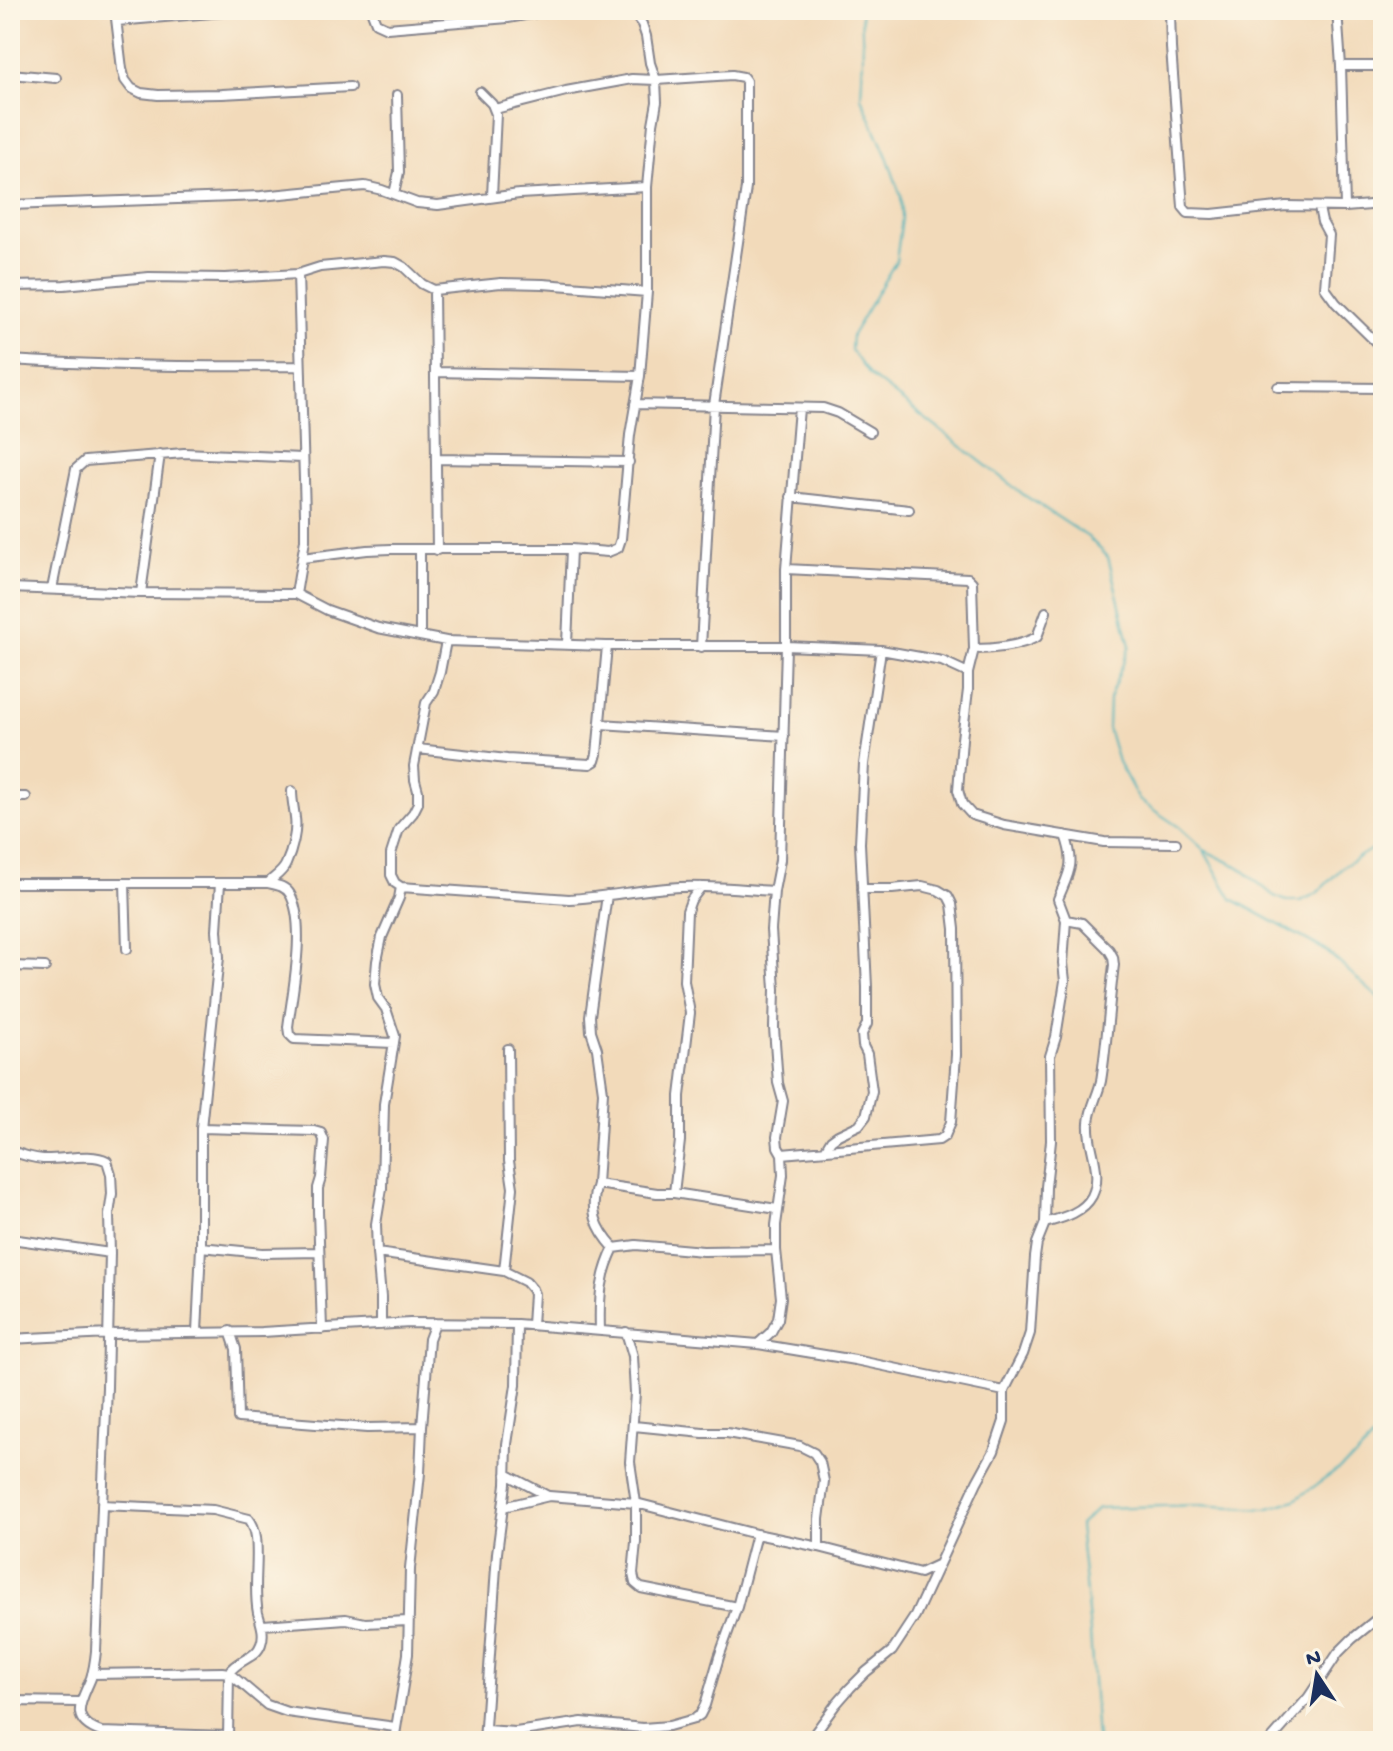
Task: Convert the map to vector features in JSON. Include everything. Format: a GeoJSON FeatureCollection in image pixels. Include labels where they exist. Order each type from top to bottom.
{"type":"FeatureCollection","features":[{"type":"Feature","properties":{"kind":"street"},"geometry":{"type":"LineString","coordinates":[[115,10],[125,80],[131,88],[141,93],[222,94],[350,87]]}},
{"type":"Feature","properties":{"kind":"street"},"geometry":{"type":"LineString","coordinates":[[117,21],[247,10]]}},
{"type":"Feature","properties":{"kind":"street"},"geometry":{"type":"LineString","coordinates":[[371,10],[376,23],[387,28],[508,18],[553,10]]}},
{"type":"Feature","properties":{"kind":"street"},"geometry":{"type":"LineString","coordinates":[[302,558],[367,550],[571,549],[608,552],[618,548],[640,376],[647,292],[647,187],[657,102],[656,80],[646,36],[631,10]]}},
{"type":"Feature","properties":{"kind":"street"},"geometry":{"type":"LineString","coordinates":[[639,20],[650,10]]}},
{"type":"Feature","properties":{"kind":"street"},"geometry":{"type":"LineString","coordinates":[[1170,10],[1183,207],[1188,213],[1212,214],[1286,206],[1319,208],[1383,204]]}},
{"type":"Feature","properties":{"kind":"street"},"geometry":{"type":"LineString","coordinates":[[1337,10],[1345,207]]}},
{"type":"Feature","properties":{"kind":"street"},"geometry":{"type":"LineString","coordinates":[[1341,66],[1383,66]]}},
{"type":"Feature","properties":{"kind":"street"},"geometry":{"type":"LineString","coordinates":[[10,74],[56,78]]}},
{"type":"Feature","properties":{"kind":"street"},"geometry":{"type":"LineString","coordinates":[[495,109],[632,79],[732,75],[743,77],[746,81],[746,188],[714,405],[701,647]]}},
{"type":"Feature","properties":{"kind":"street"},"geometry":{"type":"LineString","coordinates":[[480,92],[496,114],[492,196]]}},
{"type":"Feature","properties":{"kind":"street"},"geometry":{"type":"LineString","coordinates":[[394,194],[399,172],[397,95]]}},
{"type":"Feature","properties":{"kind":"street"},"geometry":{"type":"LineString","coordinates":[[10,205],[261,196],[365,186],[417,203],[438,205],[492,196],[647,187]]}},
{"type":"Feature","properties":{"kind":"street"},"geometry":{"type":"LineString","coordinates":[[1319,208],[1329,235],[1325,288],[1383,349]]}},
{"type":"Feature","properties":{"kind":"street"},"geometry":{"type":"LineString","coordinates":[[10,286],[64,285],[149,277],[225,278],[298,274],[320,267],[384,261],[404,267],[422,284],[434,290],[515,283],[647,292]]}},
{"type":"Feature","properties":{"kind":"street"},"geometry":{"type":"LineString","coordinates":[[296,594],[305,540],[298,274]]}},
{"type":"Feature","properties":{"kind":"street"},"geometry":{"type":"LineString","coordinates":[[434,290],[437,550]]}},
{"type":"Feature","properties":{"kind":"street"},"geometry":{"type":"LineString","coordinates":[[10,360],[180,367],[300,366]]}},
{"type":"Feature","properties":{"kind":"street"},"geometry":{"type":"LineString","coordinates":[[435,372],[640,376]]}},
{"type":"Feature","properties":{"kind":"street"},"geometry":{"type":"LineString","coordinates":[[1278,387],[1383,388]]}},
{"type":"Feature","properties":{"kind":"street"},"geometry":{"type":"LineString","coordinates":[[635,404],[823,408],[870,432]]}},
{"type":"Feature","properties":{"kind":"street"},"geometry":{"type":"LineString","coordinates":[[758,1344],[771,1332],[778,1319],[781,1298],[776,1250],[777,1209],[783,1175],[777,1137],[783,1101],[778,1083],[774,1028],[771,930],[780,860],[786,569],[799,408]]}},
{"type":"Feature","properties":{"kind":"street"},"geometry":{"type":"LineString","coordinates":[[52,589],[76,469],[85,461],[184,453],[302,458]]}},
{"type":"Feature","properties":{"kind":"street"},"geometry":{"type":"LineString","coordinates":[[141,593],[160,454]]}},
{"type":"Feature","properties":{"kind":"street"},"geometry":{"type":"LineString","coordinates":[[436,459],[629,462]]}},
{"type":"Feature","properties":{"kind":"street"},"geometry":{"type":"LineString","coordinates":[[791,497],[909,510]]}},
{"type":"Feature","properties":{"kind":"street"},"geometry":{"type":"LineString","coordinates":[[567,644],[571,549]]}},
{"type":"Feature","properties":{"kind":"street"},"geometry":{"type":"LineString","coordinates":[[420,550],[420,636]]}},
{"type":"Feature","properties":{"kind":"street"},"geometry":{"type":"LineString","coordinates":[[786,569],[968,578],[974,593],[974,649],[968,673],[958,790],[962,804],[972,815],[1004,825],[1104,842],[1176,843]]}},
{"type":"Feature","properties":{"kind":"street"},"geometry":{"type":"LineString","coordinates":[[10,588],[296,594],[348,619],[446,641],[881,650],[942,661],[968,673]]}},
{"type":"Feature","properties":{"kind":"street"},"geometry":{"type":"LineString","coordinates":[[974,649],[1024,644],[1037,637],[1046,612]]}},
{"type":"Feature","properties":{"kind":"street"},"geometry":{"type":"LineString","coordinates":[[446,641],[434,691],[426,703],[414,766],[418,803],[399,829],[391,854],[391,875],[395,883],[401,887],[569,899],[701,887],[774,891]]}},
{"type":"Feature","properties":{"kind":"street"},"geometry":{"type":"LineString","coordinates":[[418,749],[590,764],[597,754],[607,646]]}},
{"type":"Feature","properties":{"kind":"street"},"geometry":{"type":"LineString","coordinates":[[825,1150],[831,1140],[859,1125],[866,1116],[872,1091],[862,1034],[867,1024],[867,1012],[860,843],[864,764],[881,650]]}},
{"type":"Feature","properties":{"kind":"street"},"geometry":{"type":"LineString","coordinates":[[601,724],[784,736]]}},
{"type":"Feature","properties":{"kind":"street"},"geometry":{"type":"LineString","coordinates":[[268,883],[287,863],[294,838],[296,820],[292,791]]}},
{"type":"Feature","properties":{"kind":"street"},"geometry":{"type":"LineString","coordinates":[[10,797],[26,797]]}},
{"type":"Feature","properties":{"kind":"street"},"geometry":{"type":"LineString","coordinates":[[809,1741],[850,1688],[892,1651],[915,1616],[994,1451],[1004,1421],[1004,1391],[1030,1333],[1037,1243],[1045,1223],[1051,1141],[1050,1056],[1065,981],[1066,920],[1058,899],[1072,864],[1065,835]]}},
{"type":"Feature","properties":{"kind":"street"},"geometry":{"type":"LineString","coordinates":[[10,883],[268,883],[282,886],[290,894],[297,932],[297,976],[289,1034],[294,1039],[394,1043]]}},
{"type":"Feature","properties":{"kind":"street"},"geometry":{"type":"LineString","coordinates":[[125,883],[127,949]]}},
{"type":"Feature","properties":{"kind":"street"},"geometry":{"type":"LineString","coordinates":[[197,1332],[201,1128],[219,957],[220,883]]}},
{"type":"Feature","properties":{"kind":"street"},"geometry":{"type":"LineString","coordinates":[[782,1154],[939,1140],[945,1136],[951,1122],[956,1055],[952,904],[948,896],[938,890],[922,886],[862,889]]}},
{"type":"Feature","properties":{"kind":"street"},"geometry":{"type":"LineString","coordinates":[[381,1325],[376,1224],[382,1188],[384,1104],[394,1043],[393,1027],[378,998],[375,984],[382,937],[401,887]]}},
{"type":"Feature","properties":{"kind":"street"},"geometry":{"type":"LineString","coordinates":[[674,1193],[680,1141],[680,1096],[690,1013],[684,981],[687,911],[701,887]]}},
{"type":"Feature","properties":{"kind":"street"},"geometry":{"type":"LineString","coordinates":[[607,895],[590,1016],[603,1092],[597,1184],[593,1198],[597,1223],[614,1248]]}},
{"type":"Feature","properties":{"kind":"street"},"geometry":{"type":"LineString","coordinates":[[1045,1223],[1072,1215],[1092,1195],[1096,1161],[1089,1123],[1100,1089],[1114,965],[1109,950],[1082,923],[1066,920]]}},
{"type":"Feature","properties":{"kind":"street"},"geometry":{"type":"LineString","coordinates":[[10,966],[45,967]]}},
{"type":"Feature","properties":{"kind":"street"},"geometry":{"type":"LineString","coordinates":[[504,1271],[513,1188],[509,1161],[508,1049]]}},
{"type":"Feature","properties":{"kind":"street"},"geometry":{"type":"LineString","coordinates":[[201,1128],[321,1133],[324,1140],[318,1188],[322,1329]]}},
{"type":"Feature","properties":{"kind":"street"},"geometry":{"type":"LineString","coordinates":[[102,1505],[213,1510],[249,1519],[253,1524],[262,1642],[256,1653],[236,1664],[229,1673],[228,1738],[101,1732],[92,1729],[79,1712],[79,1702],[92,1674],[96,1651],[109,1334],[111,1174],[107,1161],[99,1157],[44,1159],[11,1151],[11,1239],[110,1253]]}},
{"type":"Feature","properties":{"kind":"street"},"geometry":{"type":"LineString","coordinates":[[597,1184],[777,1209]]}},
{"type":"Feature","properties":{"kind":"street"},"geometry":{"type":"LineString","coordinates":[[614,1248],[636,1245],[703,1251],[776,1250]]}},
{"type":"Feature","properties":{"kind":"street"},"geometry":{"type":"LineString","coordinates":[[201,1247],[262,1253],[319,1252]]}},
{"type":"Feature","properties":{"kind":"street"},"geometry":{"type":"LineString","coordinates":[[600,1330],[599,1295],[606,1264],[614,1248]]}},
{"type":"Feature","properties":{"kind":"street"},"geometry":{"type":"LineString","coordinates":[[377,1253],[504,1271],[526,1282],[532,1289],[532,1325]]}},
{"type":"Feature","properties":{"kind":"street"},"geometry":{"type":"LineString","coordinates":[[10,1339],[262,1332],[435,1323],[517,1324],[758,1344],[855,1360],[1004,1391]]}},
{"type":"Feature","properties":{"kind":"street"},"geometry":{"type":"LineString","coordinates":[[394,1741],[408,1654],[410,1569],[429,1339],[435,1323]]}},
{"type":"Feature","properties":{"kind":"street"},"geometry":{"type":"LineString","coordinates":[[484,1741],[497,1553],[516,1385],[517,1324]]}},
{"type":"Feature","properties":{"kind":"street"},"geometry":{"type":"LineString","coordinates":[[230,1331],[236,1349],[238,1418],[367,1428],[422,1427]]}},
{"type":"Feature","properties":{"kind":"street"},"geometry":{"type":"LineString","coordinates":[[626,1332],[633,1356],[635,1393],[630,1462],[636,1503],[635,1583],[641,1588],[737,1607]]}},
{"type":"Feature","properties":{"kind":"street"},"geometry":{"type":"LineString","coordinates":[[634,1426],[727,1433],[800,1446],[814,1453],[820,1462],[824,1481],[819,1547]]}},
{"type":"Feature","properties":{"kind":"street"},"geometry":{"type":"LineString","coordinates":[[506,1474],[549,1496]]}},
{"type":"Feature","properties":{"kind":"street"},"geometry":{"type":"LineString","coordinates":[[503,1507],[549,1496],[636,1503],[920,1573],[938,1565]]}},
{"type":"Feature","properties":{"kind":"street"},"geometry":{"type":"LineString","coordinates":[[485,1730],[516,1732],[582,1722],[643,1728],[669,1726],[700,1715],[737,1607],[756,1534]]}},
{"type":"Feature","properties":{"kind":"street"},"geometry":{"type":"LineString","coordinates":[[920,1573],[928,1588]]}},
{"type":"Feature","properties":{"kind":"street"},"geometry":{"type":"LineString","coordinates":[[1270,1741],[1308,1698],[1338,1653],[1383,1614]]}},
{"type":"Feature","properties":{"kind":"street"},"geometry":{"type":"LineString","coordinates":[[263,1625],[346,1619],[365,1623],[408,1621]]}},
{"type":"Feature","properties":{"kind":"street"},"geometry":{"type":"LineString","coordinates":[[92,1674],[229,1673],[276,1709],[395,1727]]}},
{"type":"Feature","properties":{"kind":"street"},"geometry":{"type":"LineString","coordinates":[[10,1701],[79,1702]]}},
{"type":"Feature","properties":{"kind":"waterway"},"geometry":{"type":"LineString","coordinates":[[861,10],[861,97],[901,197],[902,218],[896,261],[852,335],[851,350],[869,375],[1024,495],[1088,537],[1108,557],[1130,646],[1109,699],[1108,728],[1118,762],[1139,800],[1179,827],[1203,849],[1232,899],[1325,950],[1383,1002]]}},
{"type":"Feature","properties":{"kind":"waterway"},"geometry":{"type":"LineString","coordinates":[[1204,850],[1239,867],[1274,896],[1287,901],[1300,901],[1316,894],[1344,866],[1383,842]]}},
{"type":"Feature","properties":{"kind":"waterway"},"geometry":{"type":"LineString","coordinates":[[1097,1741],[1079,1526],[1098,1508],[1199,1505],[1266,1509],[1295,1500],[1356,1457],[1383,1428]]}}]}
